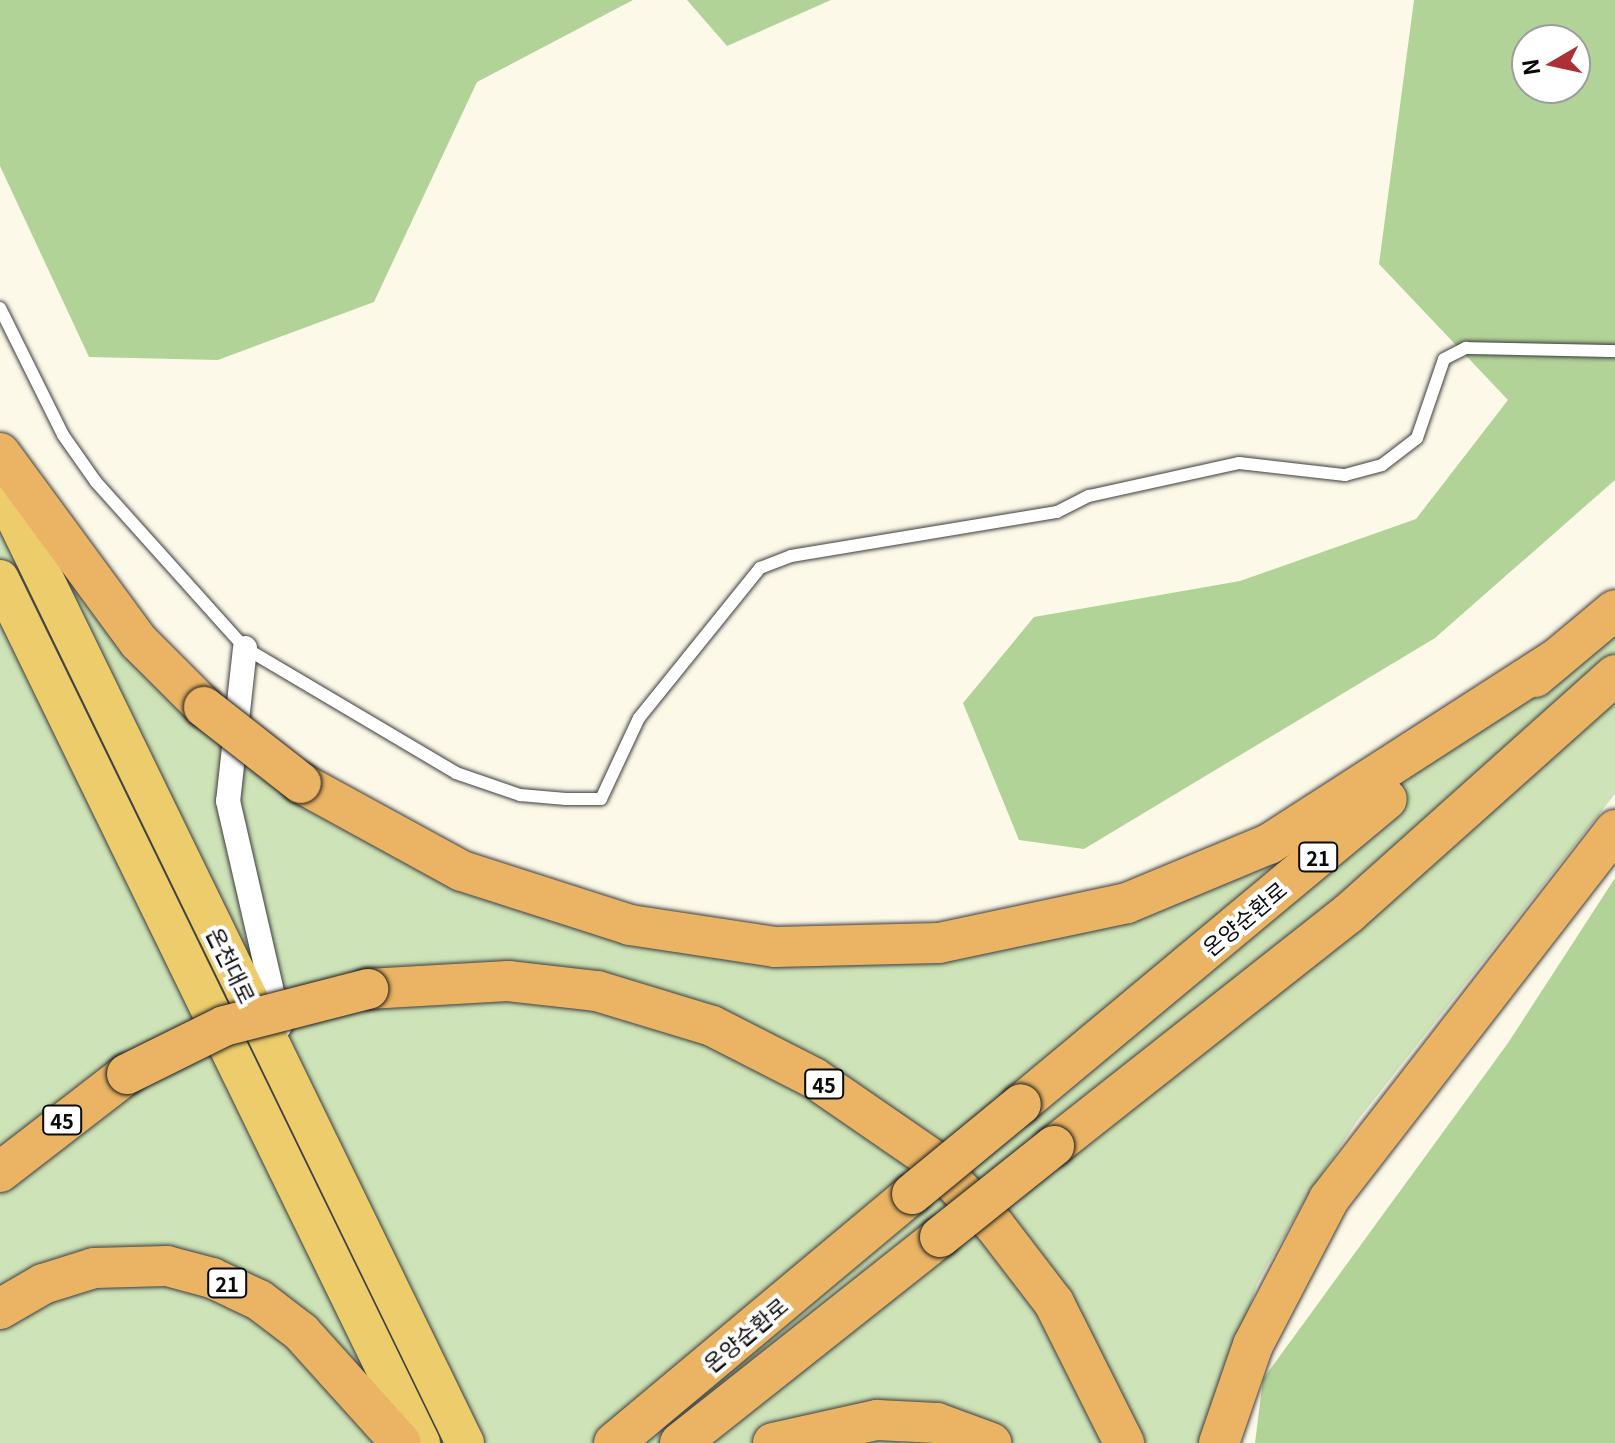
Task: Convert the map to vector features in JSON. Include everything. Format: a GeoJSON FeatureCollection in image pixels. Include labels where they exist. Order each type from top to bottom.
{"type":"FeatureCollection","features":[{"type":"Feature","properties":{"kind":"highway"},"geometry":{"type":"LineString","coordinates":[[0,453],[130,631],[204,707],[301,783],[462,871],[579,912],[775,947],[927,944],[1102,910],[1269,844],[1554,660]]}},
{"type":"Feature","properties":{"kind":"highway","name":"온양순환로"},"geometry":{"type":"LineString","coordinates":[[614,1443],[1615,610]]}},
{"type":"Feature","properties":{"kind":"highway","name":"온양순환로"},"geometry":{"type":"LineString","coordinates":[[680,1443],[1349,913],[1615,675]]}},
{"type":"Feature","properties":{"kind":"highway"},"geometry":{"type":"LineString","coordinates":[[1219,1443],[1253,1345],[1329,1199],[1615,830]]}},
{"type":"Feature","properties":{"kind":"highway","name":"45"},"geometry":{"type":"LineString","coordinates":[[0,1172],[127,1074],[224,1026],[368,989],[508,981],[597,991],[678,1013],[814,1078],[930,1158],[995,1226],[1054,1303],[1124,1443]]}},
{"type":"Feature","properties":{"kind":"highway","name":"21"},"geometry":{"type":"LineString","coordinates":[[0,1309],[43,1284],[94,1268],[167,1266],[212,1278],[259,1300],[301,1332],[401,1443]]}},
{"type":"Feature","properties":{"kind":"highway"},"geometry":{"type":"LineString","coordinates":[[773,1443],[877,1420],[937,1423],[991,1443]]}},
{"type":"Feature","properties":{"kind":"main road","name":"온천대로"},"geometry":{"type":"LineString","coordinates":[[0,487],[465,1443]]}},
{"type":"Feature","properties":{"kind":"main road","name":"온천대로"},"geometry":{"type":"LineString","coordinates":[[0,579],[421,1443]]}},
{"type":"Feature","properties":{"kind":"street"},"geometry":{"type":"LineString","coordinates":[[245,648],[228,801],[299,1102]]}},
{"type":"Feature","properties":{"kind":"lane"},"geometry":{"type":"LineString","coordinates":[[0,308],[63,435],[96,482],[245,648],[456,773],[520,795],[601,799],[639,718],[760,568],[791,556],[1057,512],[1089,496],[1239,463],[1345,475],[1382,465],[1417,438],[1444,359],[1466,348],[1615,351]]}},
{"type":"Feature","properties":{"kind":"green space"},"geometry":{"type":"Polygon","coordinates":[[[0,0],[633,0],[477,82],[374,302],[218,360],[89,357],[0,166],[0,0]]]}},
{"type":"Feature","properties":{"kind":"green space"},"geometry":{"type":"Polygon","coordinates":[[[687,0],[831,0],[727,46],[687,0]]]}},
{"type":"Feature","properties":{"kind":"green space"},"geometry":{"type":"Polygon","coordinates":[[[1414,0],[1615,0],[1615,480],[1435,638],[1084,849],[1019,840],[963,703],[1034,617],[1240,581],[1416,519],[1508,400],[1379,264],[1414,0]]]}},
{"type":"Feature","properties":{"kind":"green space"},"geometry":{"type":"Polygon","coordinates":[[[0,484],[286,782],[698,942],[1110,912],[1615,625],[1615,794],[1357,1121],[1306,1198],[1257,1284],[1206,1443],[0,1443],[0,484]]]}},
{"type":"Feature","properties":{"kind":"green space"},"geometry":{"type":"Polygon","coordinates":[[[1615,878],[1615,1443],[1255,1443],[1263,1379],[1508,1043],[1615,878]]]}}]}
